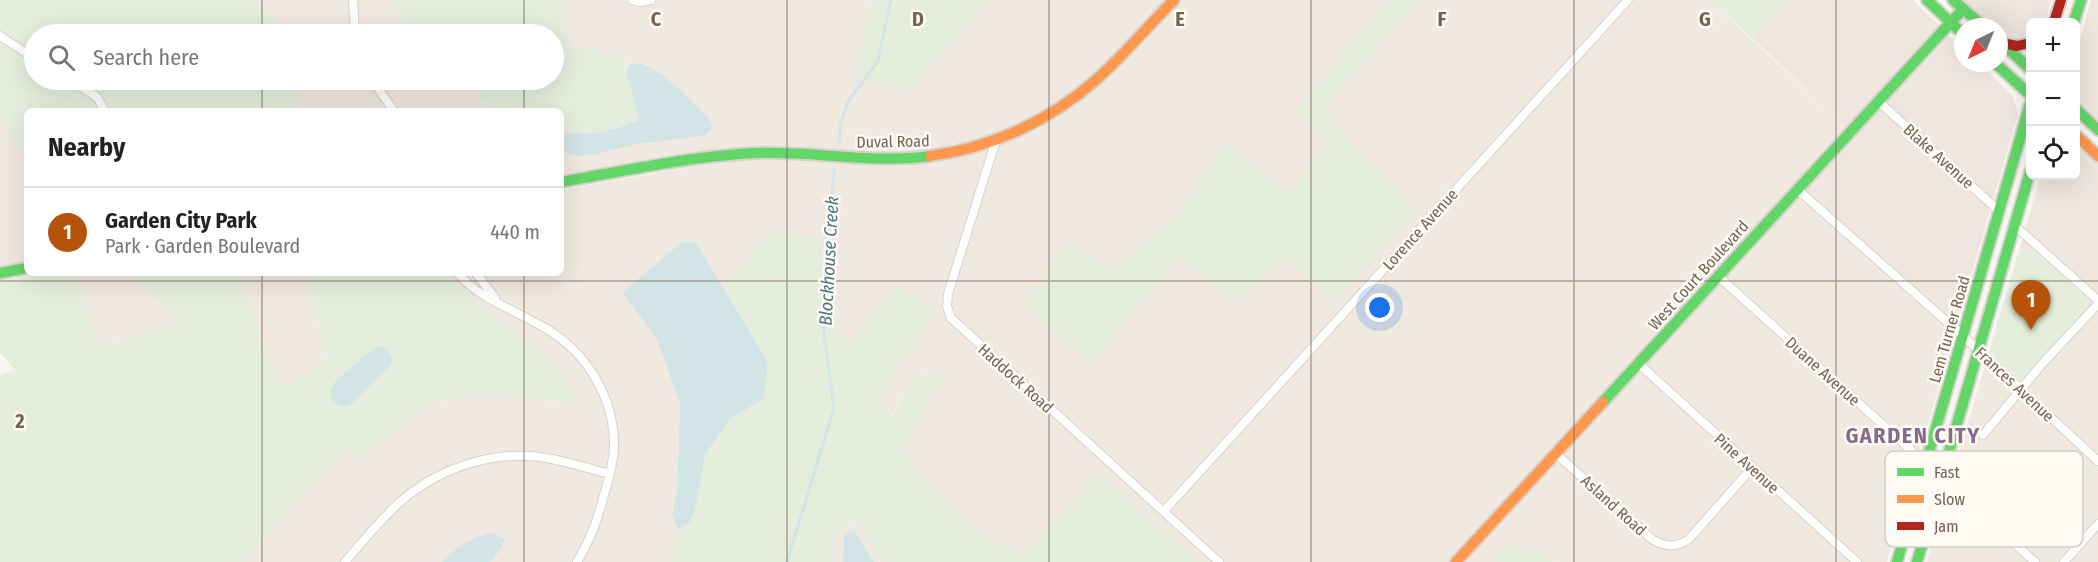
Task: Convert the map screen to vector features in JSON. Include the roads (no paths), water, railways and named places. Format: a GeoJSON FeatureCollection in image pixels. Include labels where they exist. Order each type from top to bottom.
{"type":"FeatureCollection","features":[{"type":"Feature","properties":{"kind":"main road","name":"Duval Road"},"geometry":{"type":"LineString","coordinates":[[564,182],[705,158],[756,153],[892,159],[932,156],[996,140],[1042,119],[1084,90],[1174,0]]}},
{"type":"Feature","properties":{"kind":"main road"},"geometry":{"type":"LineString","coordinates":[[1927,0],[1954,25]]}},
{"type":"Feature","properties":{"kind":"main road"},"geometry":{"type":"LineString","coordinates":[[1953,0],[1974,18]]}},
{"type":"Feature","properties":{"kind":"main road"},"geometry":{"type":"LineString","coordinates":[[2055,18],[2061,0]]}},
{"type":"Feature","properties":{"kind":"main road"},"geometry":{"type":"LineString","coordinates":[[2075,18],[2081,0]]}},
{"type":"Feature","properties":{"kind":"main road","name":"West Court Boulevard"},"geometry":{"type":"LineString","coordinates":[[1456,562],[1963,9]]}},
{"type":"Feature","properties":{"kind":"main road"},"geometry":{"type":"LineString","coordinates":[[2008,44],[2017,46],[2026,44]]}},
{"type":"Feature","properties":{"kind":"main road"},"geometry":{"type":"LineString","coordinates":[[2008,49],[2026,65]]}},
{"type":"Feature","properties":{"kind":"main road"},"geometry":{"type":"LineString","coordinates":[[2005,72],[2026,91]]}},
{"type":"Feature","properties":{"kind":"main road"},"geometry":{"type":"LineString","coordinates":[[2080,113],[2098,130]]}},
{"type":"Feature","properties":{"kind":"main road","name":"Lem Turner Road"},"geometry":{"type":"LineString","coordinates":[[1929,451],[2026,121]]}},
{"type":"Feature","properties":{"kind":"main road"},"geometry":{"type":"LineString","coordinates":[[2080,143],[2098,156]]}},
{"type":"Feature","properties":{"kind":"main road","name":"Lem Turner Road"},"geometry":{"type":"LineString","coordinates":[[1949,451],[2029,180]]}},
{"type":"Feature","properties":{"kind":"main road"},"geometry":{"type":"LineString","coordinates":[[0,273],[24,269]]}},
{"type":"Feature","properties":{"kind":"main road","name":"Lem Turner Road"},"geometry":{"type":"LineString","coordinates":[[1897,562],[1901,547]]}},
{"type":"Feature","properties":{"kind":"main road","name":"Lem Turner Road"},"geometry":{"type":"LineString","coordinates":[[1917,562],[1921,547]]}},
{"type":"Feature","properties":{"kind":"street"},"geometry":{"type":"LineString","coordinates":[[353,0],[354,24]]}},
{"type":"Feature","properties":{"kind":"street"},"geometry":{"type":"LineString","coordinates":[[632,0],[640,2],[651,0]]}},
{"type":"Feature","properties":{"kind":"street","name":"Lorence Avenue"},"geometry":{"type":"LineString","coordinates":[[1164,511],[1628,0]]}},
{"type":"Feature","properties":{"kind":"street"},"geometry":{"type":"LineString","coordinates":[[0,36],[24,52]]}},
{"type":"Feature","properties":{"kind":"street"},"geometry":{"type":"LineString","coordinates":[[86,90],[97,97],[103,108]]}},
{"type":"Feature","properties":{"kind":"street"},"geometry":{"type":"LineString","coordinates":[[379,90],[392,108]]}},
{"type":"Feature","properties":{"kind":"street","name":"Blake Avenue"},"geometry":{"type":"LineString","coordinates":[[1878,101],[1999,211]]}},
{"type":"Feature","properties":{"kind":"street","name":"Haddock Road"},"geometry":{"type":"LineString","coordinates":[[996,140],[948,294],[947,306],[951,318],[1219,562]]}},
{"type":"Feature","properties":{"kind":"street","name":"Frances Avenue"},"geometry":{"type":"LineString","coordinates":[[1797,189],[1962,335],[2098,461]]}},
{"type":"Feature","properties":{"kind":"street"},"geometry":{"type":"LineString","coordinates":[[1983,435],[2098,302],[2015,226]]}},
{"type":"Feature","properties":{"kind":"street"},"geometry":{"type":"LineString","coordinates":[[461,276],[471,287],[563,339],[591,369],[602,388],[613,427],[614,447],[610,474],[598,517],[577,562]]}},
{"type":"Feature","properties":{"kind":"street"},"geometry":{"type":"LineString","coordinates":[[478,276],[498,302]]}},
{"type":"Feature","properties":{"kind":"street","name":"Duane Avenue"},"geometry":{"type":"LineString","coordinates":[[1718,276],[1913,451]]}},
{"type":"Feature","properties":{"kind":"street","name":"Pine Avenue"},"geometry":{"type":"LineString","coordinates":[[1638,363],[1857,562]]}},
{"type":"Feature","properties":{"kind":"street","name":"Asland Road"},"geometry":{"type":"LineString","coordinates":[[1555,453],[1653,540],[1664,546],[1673,547],[1689,539],[1752,468]]}},
{"type":"Feature","properties":{"kind":"street"},"geometry":{"type":"LineString","coordinates":[[345,562],[385,517],[417,488],[451,469],[470,463],[507,457],[532,457],[551,459],[610,474]]}},
{"type":"Feature","properties":{"kind":"street"},"geometry":{"type":"LineString","coordinates":[[2083,541],[2098,524]]}},
{"type":"Feature","properties":{"kind":"street","name":"Duane Avenue"},"geometry":{"type":"LineString","coordinates":[[2019,547],[2036,562]]}},
{"type":"Feature","properties":{"kind":"street"},"geometry":{"type":"LineString","coordinates":[[2064,562],[2077,547]]}},
{"type":"Feature","properties":{"kind":"waterway","name":"Blockhouse Creek"},"geometry":{"type":"LineString","coordinates":[[839,142],[841,122],[848,102],[878,61],[891,0]]}},
{"type":"Feature","properties":{"kind":"waterway","name":"Blockhouse Creek"},"geometry":{"type":"LineString","coordinates":[[787,562],[834,408],[823,325],[834,169]]}},
{"type":"Feature","properties":{"kind":"place","name":"Garden City Park"},"geometry":{"type":"Point","coordinates":[2031,330]}},
{"type":"Feature","properties":{"kind":"district","name":"GARDEN CITY"},"geometry":{"type":"Point","coordinates":[1913,435]}}]}
